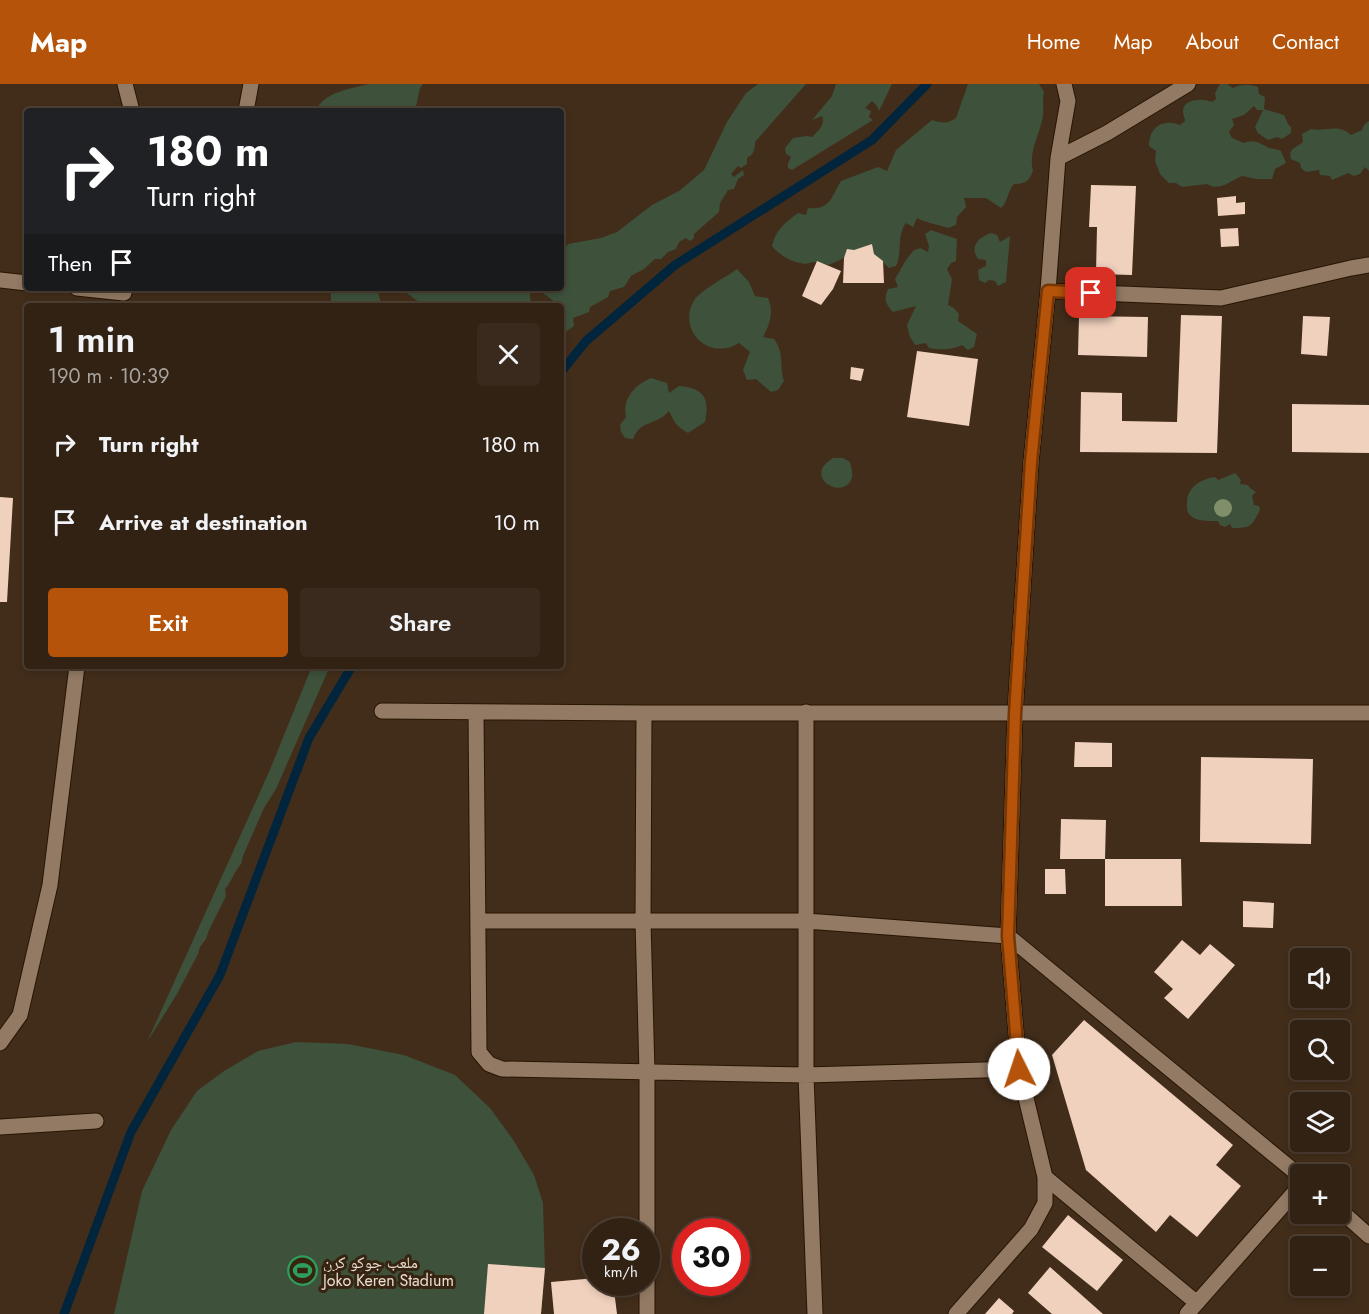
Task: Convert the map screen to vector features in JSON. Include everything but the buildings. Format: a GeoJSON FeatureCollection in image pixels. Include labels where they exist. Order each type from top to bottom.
{"type":"FeatureCollection","features":[{"type":"Feature","properties":{"kind":"street"},"geometry":{"type":"LineString","coordinates":[[125,84],[131,108]]}},
{"type":"Feature","properties":{"kind":"street"},"geometry":{"type":"LineString","coordinates":[[247,108],[251,84]]}},
{"type":"Feature","properties":{"kind":"street"},"geometry":{"type":"LineString","coordinates":[[956,1314],[1031,1229],[1045,1203],[1045,1177],[1019,1069],[1008,936],[1015,714],[1031,462],[1048,291],[1058,158],[1068,101],[1064,84]]}},
{"type":"Feature","properties":{"kind":"street"},"geometry":{"type":"LineString","coordinates":[[1058,158],[1107,134],[1188,84]]}},
{"type":"Feature","properties":{"kind":"street"},"geometry":{"type":"LineString","coordinates":[[1048,291],[1221,298],[1369,265]]}},
{"type":"Feature","properties":{"kind":"street"},"geometry":{"type":"LineString","coordinates":[[0,280],[24,283]]}},
{"type":"Feature","properties":{"kind":"street"},"geometry":{"type":"LineString","coordinates":[[94,291],[123,296]]}},
{"type":"Feature","properties":{"kind":"street"},"geometry":{"type":"LineString","coordinates":[[0,1043],[20,1015],[50,885],[77,669]]}},
{"type":"Feature","properties":{"kind":"street"},"geometry":{"type":"LineString","coordinates":[[382,711],[1369,713]]}},
{"type":"Feature","properties":{"kind":"street"},"geometry":{"type":"LineString","coordinates":[[476,711],[479,1052],[489,1064],[502,1070],[806,1075],[1019,1069]]}},
{"type":"Feature","properties":{"kind":"street"},"geometry":{"type":"LineString","coordinates":[[806,712],[806,1075],[815,1314]]}},
{"type":"Feature","properties":{"kind":"street"},"geometry":{"type":"LineString","coordinates":[[644,713],[643,921],[647,1072],[647,1314]]}},
{"type":"Feature","properties":{"kind":"street"},"geometry":{"type":"LineString","coordinates":[[478,921],[806,921],[1008,936],[1290,1168]]}},
{"type":"Feature","properties":{"kind":"street"},"geometry":{"type":"LineString","coordinates":[[0,1127],[96,1121]]}},
{"type":"Feature","properties":{"kind":"street"},"geometry":{"type":"LineString","coordinates":[[1045,1177],[1192,1308],[1290,1197]]}},
{"type":"Feature","properties":{"kind":"street"},"geometry":{"type":"LineString","coordinates":[[1350,1219],[1369,1236]]}},
{"type":"Feature","properties":{"kind":"green space"},"geometry":{"type":"Polygon","coordinates":[[[369,84],[423,84],[416,108],[318,108],[324,100],[346,90],[369,84]]]}},
{"type":"Feature","properties":{"kind":"green space"},"geometry":{"type":"Polygon","coordinates":[[[758,84],[806,84],[755,142],[754,151],[747,158],[747,164],[741,168],[738,166],[731,174],[734,177],[743,170],[744,175],[738,179],[734,189],[728,190],[720,203],[719,212],[694,234],[694,238],[690,241],[686,238],[679,242],[676,249],[668,252],[661,259],[655,259],[644,269],[631,276],[624,287],[610,291],[608,297],[590,307],[589,312],[573,318],[574,326],[564,333],[564,303],[544,303],[555,302],[540,291],[564,291],[564,247],[617,232],[652,205],[679,191],[704,170],[727,122],[746,93],[758,84]]]}},
{"type":"Feature","properties":{"kind":"green space"},"geometry":{"type":"Polygon","coordinates":[[[836,84],[892,84],[879,111],[872,101],[865,108],[871,111],[869,117],[873,120],[792,170],[788,168],[791,157],[786,154],[785,148],[793,138],[812,137],[818,131],[823,122],[822,116],[812,120],[832,96],[836,84]]]}},
{"type":"Feature","properties":{"kind":"green space"},"geometry":{"type":"Polygon","coordinates":[[[968,84],[1039,84],[1044,92],[1042,123],[1032,157],[1033,171],[1026,181],[1014,184],[1001,208],[986,198],[964,198],[966,207],[957,217],[956,225],[948,228],[917,218],[913,227],[906,223],[901,233],[896,266],[889,268],[874,254],[872,244],[828,265],[818,262],[804,264],[796,262],[784,257],[772,246],[776,235],[785,223],[798,213],[806,215],[808,208],[826,205],[841,181],[878,167],[887,171],[896,150],[932,120],[944,122],[956,118],[968,84]]]}},
{"type":"Feature","properties":{"kind":"green space"},"geometry":{"type":"Polygon","coordinates":[[[1220,84],[1227,84],[1233,88],[1245,85],[1258,87],[1259,94],[1265,97],[1264,109],[1284,115],[1291,127],[1291,133],[1282,139],[1277,137],[1268,140],[1258,133],[1255,127],[1263,110],[1257,110],[1254,106],[1244,115],[1232,119],[1234,125],[1229,132],[1232,138],[1244,143],[1256,142],[1281,151],[1286,163],[1275,169],[1272,179],[1242,176],[1216,187],[1207,184],[1182,187],[1176,183],[1169,183],[1160,174],[1155,161],[1156,151],[1149,146],[1151,134],[1154,129],[1163,124],[1180,125],[1185,121],[1184,107],[1190,101],[1212,102],[1216,99],[1215,93],[1220,84]]]}},
{"type":"Feature","properties":{"kind":"green space"},"geometry":{"type":"Polygon","coordinates":[[[1369,121],[1369,171],[1365,167],[1360,174],[1354,176],[1348,173],[1332,180],[1330,176],[1320,175],[1319,170],[1306,172],[1301,168],[1300,163],[1291,159],[1292,150],[1303,142],[1302,134],[1311,129],[1342,129],[1351,135],[1362,130],[1369,121]]]}},
{"type":"Feature","properties":{"kind":"green space"},"geometry":{"type":"Polygon","coordinates":[[[931,230],[957,239],[956,261],[951,263],[947,269],[952,279],[948,305],[959,314],[958,321],[977,334],[974,347],[968,350],[962,345],[942,349],[929,348],[926,343],[915,345],[907,325],[916,306],[893,312],[886,301],[888,289],[898,287],[895,279],[914,250],[920,248],[928,252],[929,246],[925,234],[931,230]]]}},
{"type":"Feature","properties":{"kind":"green space"},"geometry":{"type":"Polygon","coordinates":[[[991,233],[997,235],[1000,242],[1010,236],[1006,282],[998,286],[995,281],[989,280],[985,283],[979,280],[978,270],[986,266],[986,260],[978,259],[975,254],[975,246],[979,240],[991,233]]]}},
{"type":"Feature","properties":{"kind":"green space"},"geometry":{"type":"Polygon","coordinates":[[[737,269],[749,282],[755,296],[768,298],[770,303],[770,318],[763,337],[774,339],[780,350],[784,381],[778,390],[771,392],[756,379],[747,380],[743,370],[750,352],[739,343],[726,348],[707,346],[694,334],[690,326],[689,317],[695,299],[737,269]]]}},
{"type":"Feature","properties":{"kind":"green space"},"geometry":{"type":"Polygon","coordinates":[[[378,291],[381,303],[333,303],[331,292],[378,291]]]}},
{"type":"Feature","properties":{"kind":"green space"},"geometry":{"type":"Polygon","coordinates":[[[404,291],[531,291],[532,302],[420,303],[404,291]]]}},
{"type":"Feature","properties":{"kind":"green space"},"geometry":{"type":"Polygon","coordinates":[[[651,378],[667,383],[669,393],[679,386],[700,392],[707,407],[705,422],[688,433],[676,424],[669,411],[659,419],[640,428],[633,439],[625,438],[620,425],[626,417],[628,398],[635,388],[651,378]]]}},
{"type":"Feature","properties":{"kind":"green space"},"geometry":{"type":"Polygon","coordinates":[[[833,458],[843,458],[850,462],[852,477],[848,484],[842,487],[828,484],[821,473],[824,466],[833,458]]]}},
{"type":"Feature","properties":{"kind":"green space"},"geometry":{"type":"Polygon","coordinates":[[[1235,473],[1241,480],[1240,484],[1248,485],[1256,492],[1252,496],[1254,505],[1259,506],[1260,510],[1250,525],[1243,528],[1232,528],[1230,524],[1225,527],[1218,521],[1199,520],[1190,515],[1187,510],[1187,501],[1196,484],[1215,477],[1218,480],[1235,473]]]}},
{"type":"Feature","properties":{"kind":"green space"},"geometry":{"type":"Polygon","coordinates":[[[311,669],[329,669],[276,789],[264,808],[241,864],[225,889],[226,896],[206,939],[177,994],[147,1042],[269,772],[311,669]]]}},
{"type":"Feature","properties":{"kind":"green space"},"geometry":{"type":"Polygon","coordinates":[[[296,1042],[348,1044],[404,1055],[455,1075],[490,1108],[514,1141],[534,1175],[543,1203],[545,1268],[541,1314],[114,1314],[142,1191],[171,1130],[197,1091],[224,1071],[258,1051],[296,1042]]]}},
{"type":"Feature","properties":{"kind":"waterway"},"geometry":{"type":"LineString","coordinates":[[564,368],[586,341],[675,265],[872,140],[927,84]]}},
{"type":"Feature","properties":{"kind":"waterway"},"geometry":{"type":"LineString","coordinates":[[64,1314],[131,1132],[220,975],[309,738],[350,669]]}},
{"type":"Feature","properties":{"kind":"place","name":"ملعب جوكو كرن Joko Keren Stadium"},"geometry":{"type":"Point","coordinates":[302,1271]}},
{"type":"Feature","properties":{"kind":"route"},"geometry":{"type":"LineString","coordinates":[[1019,1069],[1008,936],[1015,714],[1031,462],[1048,291],[1091,293]]}}]}
